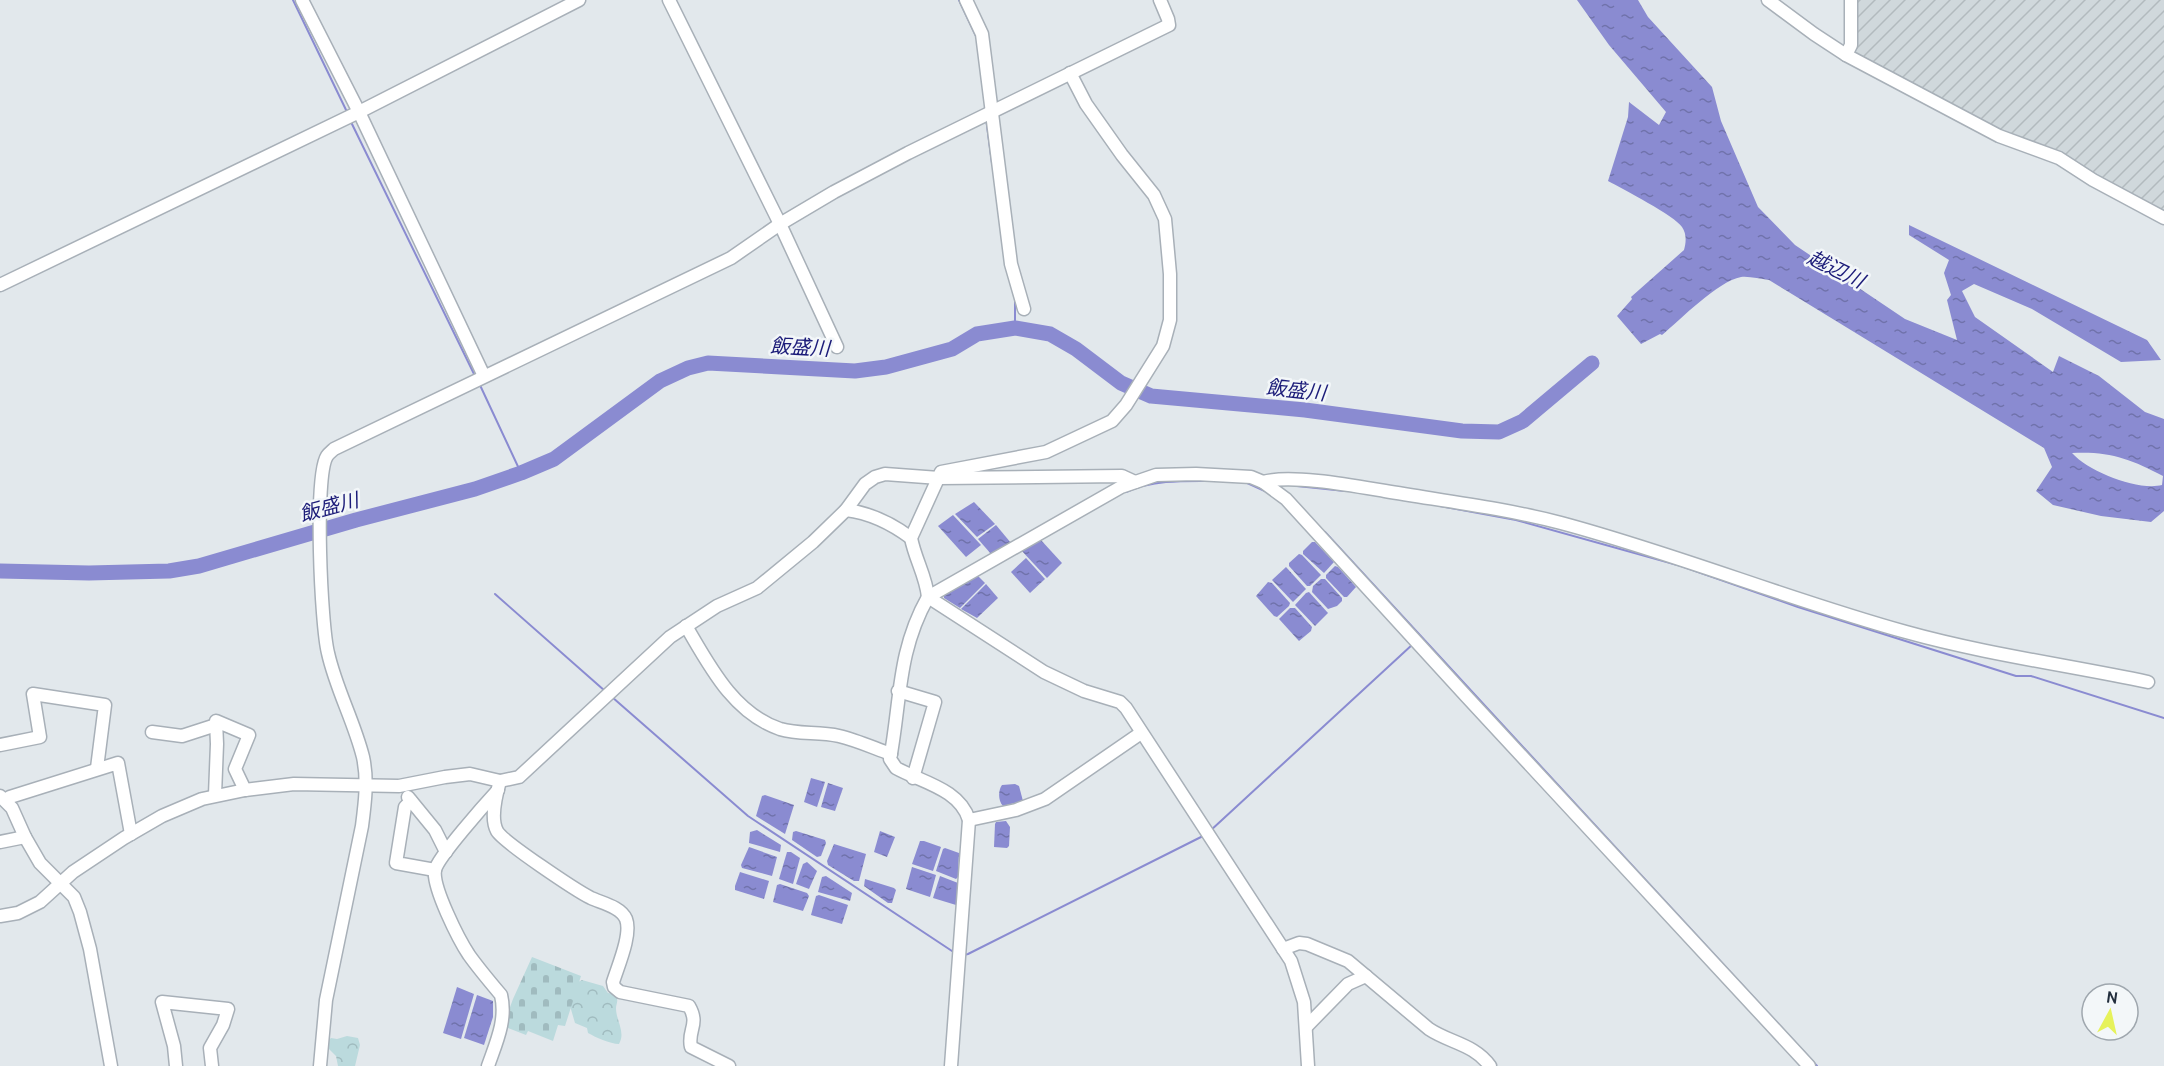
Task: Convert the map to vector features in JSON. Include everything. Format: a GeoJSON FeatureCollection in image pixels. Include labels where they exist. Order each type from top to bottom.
{"type":"FeatureCollection","features":[{"type":"Feature","properties":{"kind":"street"},"geometry":{"type":"LineString","coordinates":[[302,0],[352,115],[484,376]]}},
{"type":"Feature","properties":{"kind":"street"},"geometry":{"type":"LineString","coordinates":[[0,285],[352,115],[579,0]]}},
{"type":"Feature","properties":{"kind":"street"},"geometry":{"type":"LineString","coordinates":[[669,0],[780,224],[837,347]]}},
{"type":"Feature","properties":{"kind":"street"},"geometry":{"type":"LineString","coordinates":[[966,0],[982,34],[1011,264],[1023,309]]}},
{"type":"Feature","properties":{"kind":"street"},"geometry":{"type":"LineString","coordinates":[[320,1066],[326,1000],[362,826],[365,786],[359,746],[327,652],[322,611],[321,513],[324,464],[327,456],[334,449],[731,258],[780,224],[834,192],[1169,25],[1160,0]]}},
{"type":"Feature","properties":{"kind":"street"},"geometry":{"type":"LineString","coordinates":[[1768,0],[1846,55],[1999,136],[2059,158],[2093,180],[2164,218]]}},
{"type":"Feature","properties":{"kind":"street"},"geometry":{"type":"LineString","coordinates":[[1846,55],[1851,45],[1851,0]]}},
{"type":"Feature","properties":{"kind":"street"},"geometry":{"type":"LineString","coordinates":[[911,538],[941,472],[1029,457],[1058,448],[1112,421],[1150,370],[1163,346],[1170,320],[1170,274],[1165,219],[1154,195],[1098,121],[1071,74]]}},
{"type":"Feature","properties":{"kind":"street"},"geometry":{"type":"LineString","coordinates":[[488,1066],[503,1022],[503,1002],[501,995],[469,955],[444,907],[435,880],[435,870],[446,852],[499,785],[519,777],[531,768],[670,637],[717,606],[757,588],[813,542],[846,510],[865,484],[875,477],[885,474],[939,478],[1122,476],[1135,482]]}},
{"type":"Feature","properties":{"kind":"street"},"geometry":{"type":"LineString","coordinates":[[951,1066],[969,820],[964,807],[955,797],[896,768],[890,759],[898,690],[905,655],[922,608],[928,597],[1121,487],[1156,475],[1196,474],[1240,475],[1263,482],[1286,499],[1809,1066]]}},
{"type":"Feature","properties":{"kind":"street"},"geometry":{"type":"LineString","coordinates":[[1263,482],[1275,478],[1345,485],[1490,508],[1560,523],[1905,632],[2148,682]]}},
{"type":"Feature","properties":{"kind":"street"},"geometry":{"type":"LineString","coordinates":[[846,510],[864,512],[879,518],[911,538],[927,583],[928,597]]}},
{"type":"Feature","properties":{"kind":"street"},"geometry":{"type":"LineString","coordinates":[[928,597],[1044,672],[1084,691],[1120,702],[1291,961],[1301,993],[1308,1066]]}},
{"type":"Feature","properties":{"kind":"street"},"geometry":{"type":"LineString","coordinates":[[686,626],[731,696],[758,717],[780,729],[797,733],[839,736],[891,754]]}},
{"type":"Feature","properties":{"kind":"street"},"geometry":{"type":"LineString","coordinates":[[898,690],[935,702],[914,778]]}},
{"type":"Feature","properties":{"kind":"street"},"geometry":{"type":"LineString","coordinates":[[0,745],[40,737],[33,694],[105,705],[97,768]]}},
{"type":"Feature","properties":{"kind":"street"},"geometry":{"type":"LineString","coordinates":[[215,795],[216,721],[249,735],[235,769],[244,790]]}},
{"type":"Feature","properties":{"kind":"street"},"geometry":{"type":"LineString","coordinates":[[152,732],[182,736],[216,725]]}},
{"type":"Feature","properties":{"kind":"street"},"geometry":{"type":"LineString","coordinates":[[969,820],[1016,810],[1045,799],[1142,733]]}},
{"type":"Feature","properties":{"kind":"street"},"geometry":{"type":"LineString","coordinates":[[111,1066],[90,949],[74,897],[40,863],[24,837],[14,813],[3,798],[62,782],[97,768],[118,763],[131,834]]}},
{"type":"Feature","properties":{"kind":"street"},"geometry":{"type":"LineString","coordinates":[[0,916],[18,913],[35,905],[72,872],[131,834],[177,808],[215,795],[294,784],[399,786],[470,774],[499,785]]}},
{"type":"Feature","properties":{"kind":"street"},"geometry":{"type":"LineString","coordinates":[[499,785],[494,821],[498,832],[585,895],[619,910],[627,920],[626,936],[613,982],[616,989],[689,1006],[695,1017],[691,1047],[729,1066]]}},
{"type":"Feature","properties":{"kind":"street"},"geometry":{"type":"LineString","coordinates":[[399,786],[435,830],[446,852]]}},
{"type":"Feature","properties":{"kind":"street"},"geometry":{"type":"LineString","coordinates":[[411,801],[405,807],[396,863],[435,870]]}},
{"type":"Feature","properties":{"kind":"street"},"geometry":{"type":"LineString","coordinates":[[0,842],[24,837]]}},
{"type":"Feature","properties":{"kind":"street"},"geometry":{"type":"LineString","coordinates":[[1283,949],[1299,943],[1307,944],[1348,961],[1429,1029],[1470,1047],[1479,1053],[1490,1066]]}},
{"type":"Feature","properties":{"kind":"street"},"geometry":{"type":"LineString","coordinates":[[1305,1027],[1348,984],[1366,976]]}},
{"type":"Feature","properties":{"kind":"street"},"geometry":{"type":"LineString","coordinates":[[176,1066],[174,1046],[162,1002],[228,1009],[223,1025],[210,1048],[212,1066]]}},
{"type":"Feature","properties":{"kind":"shaded area"},"geometry":{"type":"Polygon","coordinates":[[[1856,0],[2164,0],[2164,212],[2001,131],[1859,56],[1855,50],[1856,0]]]}},
{"type":"Feature","properties":{"kind":"green space"},"geometry":{"type":"Polygon","coordinates":[[[532,957],[581,976],[565,1026],[558,1025],[553,1041],[528,1031],[526,1035],[503,1026],[532,957]]]}},
{"type":"Feature","properties":{"kind":"green space"},"geometry":{"type":"Polygon","coordinates":[[[582,980],[603,986],[608,993],[614,994],[617,998],[616,1013],[621,1031],[619,1044],[607,1042],[588,1033],[587,1028],[575,1023],[570,1006],[578,982],[582,980]]]}},
{"type":"Feature","properties":{"kind":"green space"},"geometry":{"type":"Polygon","coordinates":[[[347,1036],[358,1038],[360,1045],[355,1066],[338,1066],[336,1056],[329,1049],[329,1040],[347,1036]]]}},
{"type":"Feature","properties":{"kind":"water"},"geometry":{"type":"Polygon","coordinates":[[[1577,0],[1638,0],[1648,17],[1712,87],[1721,121],[1758,207],[1795,245],[1905,319],[1957,340],[1947,300],[1951,295],[1944,273],[1949,260],[1909,235],[1909,225],[2147,340],[2161,360],[2121,362],[2032,309],[1974,284],[1962,291],[1975,317],[2053,372],[2059,356],[2099,376],[2145,412],[2164,419],[2164,511],[2151,522],[2101,516],[2053,505],[2036,491],[2052,467],[2044,448],[1769,280],[1741,277],[1732,280],[1711,293],[1662,335],[1641,344],[1617,316],[1632,299],[1631,297],[1684,250],[1686,241],[1684,230],[1670,216],[1608,181],[1628,117],[1629,102],[1659,125],[1666,112],[1609,45],[1577,0]],[[2072,453],[2090,467],[2127,483],[2162,485],[2163,476],[2140,465],[2119,457],[2072,453]]]}},
{"type":"Feature","properties":{"kind":"water"},"geometry":{"type":"Polygon","coordinates":[[[974,502],[995,524],[977,537],[955,514],[974,502]]]}},
{"type":"Feature","properties":{"kind":"water"},"geometry":{"type":"Polygon","coordinates":[[[953,515],[981,545],[966,557],[938,526],[953,515]]]}},
{"type":"Feature","properties":{"kind":"water"},"geometry":{"type":"Polygon","coordinates":[[[996,525],[1011,543],[991,554],[978,539],[996,525]]]}},
{"type":"Feature","properties":{"kind":"water"},"geometry":{"type":"Polygon","coordinates":[[[1040,539],[1062,563],[1047,578],[1021,550],[1040,539]]]}},
{"type":"Feature","properties":{"kind":"water"},"geometry":{"type":"Polygon","coordinates":[[[1312,542],[1315,542],[1334,562],[1324,573],[1303,554],[1312,542]]]}},
{"type":"Feature","properties":{"kind":"water"},"geometry":{"type":"Polygon","coordinates":[[[1299,554],[1321,575],[1310,586],[1307,586],[1289,566],[1289,563],[1299,554]]]}},
{"type":"Feature","properties":{"kind":"water"},"geometry":{"type":"Polygon","coordinates":[[[1026,558],[1045,579],[1030,593],[1011,572],[1026,558]]]}},
{"type":"Feature","properties":{"kind":"water"},"geometry":{"type":"Polygon","coordinates":[[[1335,566],[1356,587],[1347,597],[1344,597],[1326,578],[1335,566]]]}},
{"type":"Feature","properties":{"kind":"water"},"geometry":{"type":"Polygon","coordinates":[[[1286,567],[1306,589],[1293,602],[1272,580],[1286,567]]]}},
{"type":"Feature","properties":{"kind":"water"},"geometry":{"type":"Polygon","coordinates":[[[978,576],[985,583],[960,608],[944,598],[944,595],[978,576]]]}},
{"type":"Feature","properties":{"kind":"water"},"geometry":{"type":"Polygon","coordinates":[[[1321,579],[1325,579],[1342,598],[1337,606],[1328,609],[1312,592],[1313,586],[1321,579]]]}},
{"type":"Feature","properties":{"kind":"water"},"geometry":{"type":"Polygon","coordinates":[[[1268,582],[1272,583],[1290,603],[1277,617],[1256,596],[1268,582]]]}},
{"type":"Feature","properties":{"kind":"water"},"geometry":{"type":"Polygon","coordinates":[[[986,584],[998,598],[977,618],[961,609],[986,584]]]}},
{"type":"Feature","properties":{"kind":"water"},"geometry":{"type":"Polygon","coordinates":[[[1309,592],[1328,613],[1315,626],[1295,605],[1309,592]]]}},
{"type":"Feature","properties":{"kind":"water"},"geometry":{"type":"Polygon","coordinates":[[[1290,608],[1295,608],[1312,627],[1311,631],[1299,641],[1279,619],[1290,608]]]}},
{"type":"Feature","properties":{"kind":"water"},"geometry":{"type":"Polygon","coordinates":[[[811,778],[825,782],[817,807],[804,802],[811,778]]]}},
{"type":"Feature","properties":{"kind":"water"},"geometry":{"type":"Polygon","coordinates":[[[828,783],[843,788],[835,811],[821,807],[828,783]]]}},
{"type":"Feature","properties":{"kind":"water"},"geometry":{"type":"Polygon","coordinates":[[[1002,785],[1019,786],[1023,801],[1003,806],[999,798],[1002,785]]]}},
{"type":"Feature","properties":{"kind":"water"},"geometry":{"type":"Polygon","coordinates":[[[762,796],[794,805],[785,834],[756,816],[762,796]]]}},
{"type":"Feature","properties":{"kind":"water"},"geometry":{"type":"Polygon","coordinates":[[[1006,821],[1010,827],[1009,846],[1007,848],[994,847],[995,824],[1006,821]]]}},
{"type":"Feature","properties":{"kind":"water"},"geometry":{"type":"Polygon","coordinates":[[[757,830],[781,845],[780,852],[749,843],[750,832],[757,830]]]}},
{"type":"Feature","properties":{"kind":"water"},"geometry":{"type":"Polygon","coordinates":[[[880,831],[895,837],[887,857],[874,852],[880,831]]]}},
{"type":"Feature","properties":{"kind":"water"},"geometry":{"type":"Polygon","coordinates":[[[793,832],[825,840],[821,856],[817,857],[792,840],[793,832]]]}},
{"type":"Feature","properties":{"kind":"water"},"geometry":{"type":"Polygon","coordinates":[[[920,841],[941,847],[933,871],[912,864],[920,841]]]}},
{"type":"Feature","properties":{"kind":"water"},"geometry":{"type":"Polygon","coordinates":[[[834,844],[866,854],[859,881],[854,881],[828,865],[827,861],[834,844]]]}},
{"type":"Feature","properties":{"kind":"water"},"geometry":{"type":"Polygon","coordinates":[[[749,847],[777,857],[772,876],[742,868],[741,865],[749,847]]]}},
{"type":"Feature","properties":{"kind":"water"},"geometry":{"type":"Polygon","coordinates":[[[945,848],[959,853],[956,879],[936,871],[945,848]]]}},
{"type":"Feature","properties":{"kind":"water"},"geometry":{"type":"Polygon","coordinates":[[[787,852],[800,858],[793,884],[779,879],[787,852]]]}},
{"type":"Feature","properties":{"kind":"water"},"geometry":{"type":"Polygon","coordinates":[[[807,862],[817,871],[809,889],[796,884],[803,864],[807,862]]]}},
{"type":"Feature","properties":{"kind":"water"},"geometry":{"type":"Polygon","coordinates":[[[912,867],[936,875],[930,897],[906,889],[912,867]]]}},
{"type":"Feature","properties":{"kind":"water"},"geometry":{"type":"Polygon","coordinates":[[[740,872],[769,881],[764,899],[735,890],[740,872]]]}},
{"type":"Feature","properties":{"kind":"water"},"geometry":{"type":"Polygon","coordinates":[[[826,876],[852,893],[850,901],[818,892],[822,877],[826,876]]]}},
{"type":"Feature","properties":{"kind":"water"},"geometry":{"type":"Polygon","coordinates":[[[940,876],[958,883],[956,905],[933,898],[940,876]]]}},
{"type":"Feature","properties":{"kind":"water"},"geometry":{"type":"Polygon","coordinates":[[[865,879],[894,888],[896,890],[892,903],[888,903],[864,886],[865,879]]]}},
{"type":"Feature","properties":{"kind":"water"},"geometry":{"type":"Polygon","coordinates":[[[777,885],[807,893],[809,896],[803,911],[773,902],[777,885]]]}},
{"type":"Feature","properties":{"kind":"water"},"geometry":{"type":"Polygon","coordinates":[[[816,896],[848,905],[842,924],[811,915],[816,896]]]}},
{"type":"Feature","properties":{"kind":"water"},"geometry":{"type":"Polygon","coordinates":[[[457,987],[474,994],[461,1039],[443,1033],[457,987]]]}},
{"type":"Feature","properties":{"kind":"water"},"geometry":{"type":"Polygon","coordinates":[[[477,995],[493,1001],[493,1017],[484,1045],[464,1038],[477,995]]]}},
{"type":"Feature","properties":{"kind":"waterway"},"geometry":{"type":"LineString","coordinates":[[293,0],[348,114]]}},
{"type":"Feature","properties":{"kind":"waterway"},"geometry":{"type":"LineString","coordinates":[[959,0],[977,38]]}},
{"type":"Feature","properties":{"kind":"waterway"},"geometry":{"type":"LineString","coordinates":[[986,118],[992,163]]}},
{"type":"Feature","properties":{"kind":"waterway"},"geometry":{"type":"LineString","coordinates":[[351,122],[475,376]]}},
{"type":"Feature","properties":{"kind":"waterway"},"geometry":{"type":"LineString","coordinates":[[1015,299],[1015,328]]}},
{"type":"Feature","properties":{"kind":"waterway","name":"飯盛川"},"geometry":{"type":"LineString","coordinates":[[0,571],[89,573],[169,571],[199,566],[356,520],[475,489],[554,459],[660,381],[688,368],[708,363],[855,371],[886,367],[952,349],[977,334],[1015,328],[1050,334],[1076,349],[1121,383],[1151,396],[1305,410],[1462,431],[1499,432],[1523,421],[1592,363]]}},
{"type":"Feature","properties":{"kind":"waterway"},"geometry":{"type":"LineString","coordinates":[[479,383],[521,473]]}},
{"type":"Feature","properties":{"kind":"waterway"},"geometry":{"type":"LineString","coordinates":[[1126,492],[1160,483],[1219,481]]}},
{"type":"Feature","properties":{"kind":"waterway"},"geometry":{"type":"LineString","coordinates":[[1245,482],[1267,492]]}},
{"type":"Feature","properties":{"kind":"waterway"},"geometry":{"type":"LineString","coordinates":[[1297,486],[1345,491]]}},
{"type":"Feature","properties":{"kind":"waterway"},"geometry":{"type":"LineString","coordinates":[[1440,506],[1516,520],[1681,566],[1798,607],[2016,676],[2031,676],[2164,718]]}},
{"type":"Feature","properties":{"kind":"waterway"},"geometry":{"type":"LineString","coordinates":[[1325,532],[1817,1066]]}},
{"type":"Feature","properties":{"kind":"waterway"},"geometry":{"type":"LineString","coordinates":[[495,594],[605,691]]}},
{"type":"Feature","properties":{"kind":"waterway"},"geometry":{"type":"LineString","coordinates":[[1210,831],[1413,644]]}},
{"type":"Feature","properties":{"kind":"waterway"},"geometry":{"type":"LineString","coordinates":[[612,697],[748,816],[955,953]]}},
{"type":"Feature","properties":{"kind":"waterway"},"geometry":{"type":"LineString","coordinates":[[964,955],[1203,836]]}},
{"type":"Feature","properties":{"kind":"water label","name":"越辺川"},"geometry":{"type":"Point","coordinates":[1836,269]}}]}
